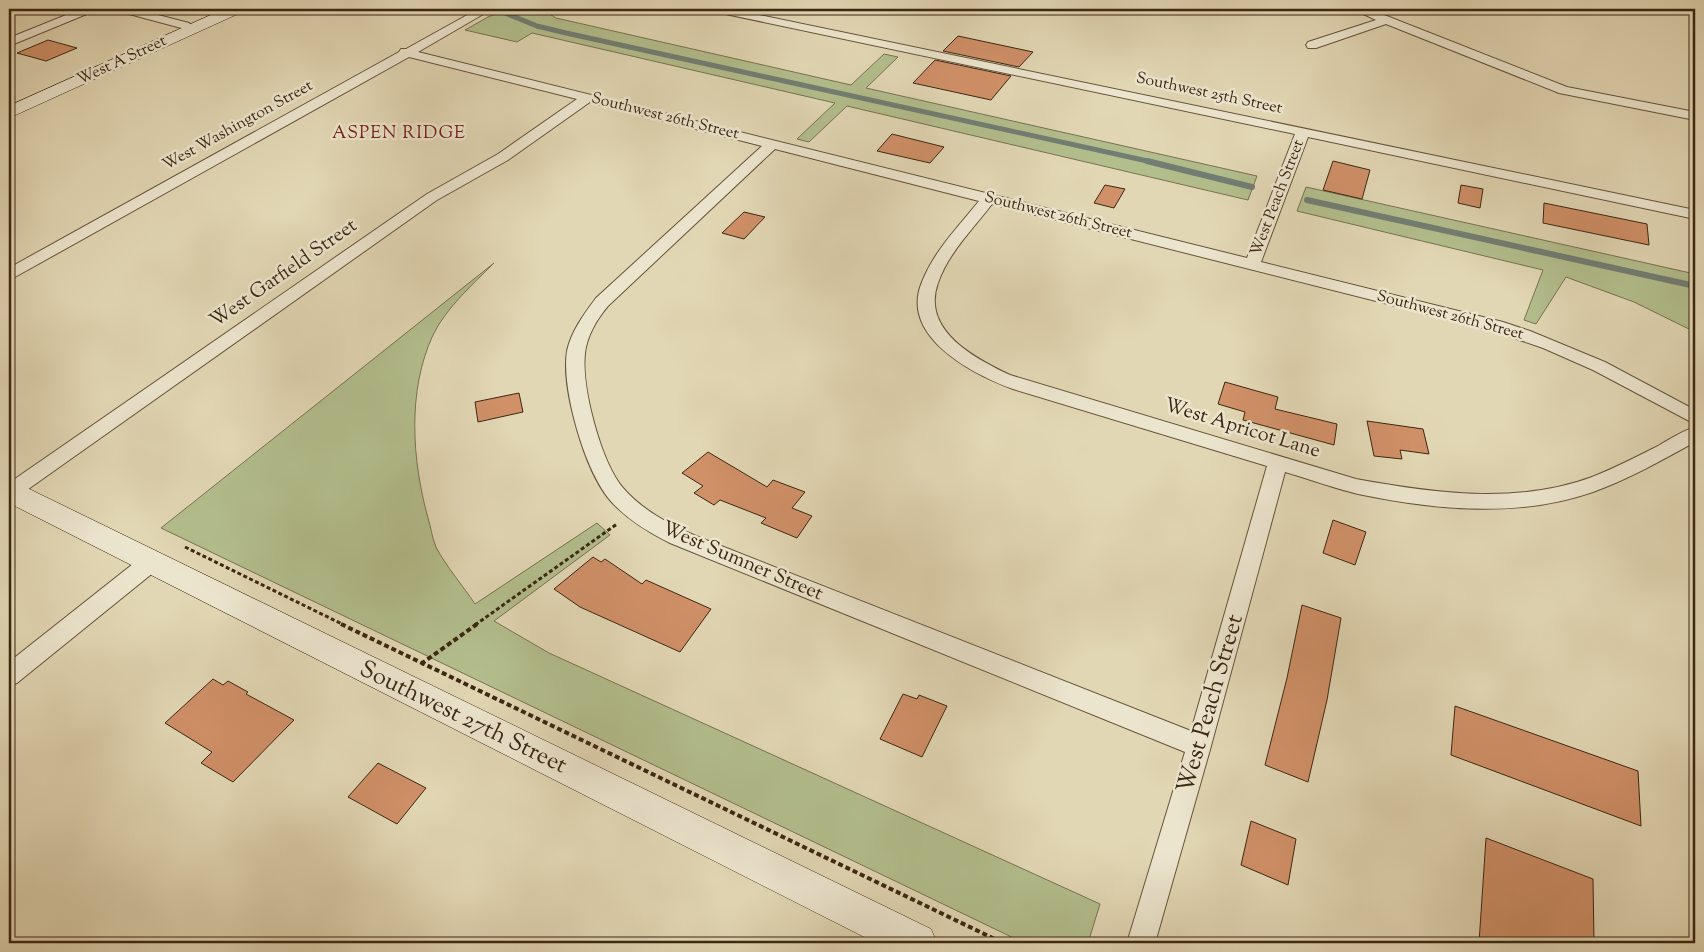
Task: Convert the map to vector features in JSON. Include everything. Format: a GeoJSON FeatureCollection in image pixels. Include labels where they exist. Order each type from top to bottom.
{"type":"FeatureCollection","features":[{"type":"Feature","properties":{"kind":"street"},"geometry":{"type":"LineString","coordinates":[[9,42],[90,9]]}},
{"type":"Feature","properties":{"kind":"street"},"geometry":{"type":"LineString","coordinates":[[122,9],[185,25]]}},
{"type":"Feature","properties":{"kind":"street","name":"West A Street"},"geometry":{"type":"LineString","coordinates":[[9,104],[221,9]]}},
{"type":"Feature","properties":{"kind":"street","name":"West A Street"},"geometry":{"type":"LineString","coordinates":[[9,113],[236,9]]}},
{"type":"Feature","properties":{"kind":"street","name":"West Washington Street"},"geometry":{"type":"LineString","coordinates":[[9,274],[405,52],[486,9]]}},
{"type":"Feature","properties":{"kind":"street","name":"Southwest 25th Street"},"geometry":{"type":"LineString","coordinates":[[716,9],[1695,214]]}},
{"type":"Feature","properties":{"kind":"street"},"geometry":{"type":"LineString","coordinates":[[1359,9],[1564,90],[1695,116]]}},
{"type":"Feature","properties":{"kind":"street"},"geometry":{"type":"LineString","coordinates":[[1312,45],[1386,20]]}},
{"type":"Feature","properties":{"kind":"street","name":"Southwest 26th Street"},"geometry":{"type":"LineString","coordinates":[[405,52],[1497,326],[1538,339],[1620,374],[1695,418]]}},
{"type":"Feature","properties":{"kind":"street","name":"West Garfield Street"},"geometry":{"type":"LineString","coordinates":[[9,491],[432,197],[503,157],[587,98]]}},
{"type":"Feature","properties":{"kind":"street","name":"West Peach Street"},"geometry":{"type":"LineString","coordinates":[[1252,265],[1303,132]]}},
{"type":"Feature","properties":{"kind":"street","name":"West Sumner Street"},"geometry":{"type":"LineString","coordinates":[[772,144],[602,302],[591,316],[581,336],[576,352],[575,372],[593,449],[606,478],[616,493],[635,511],[669,534],[1199,746]]}},
{"type":"Feature","properties":{"kind":"street","name":"West Apricot Lane"},"geometry":{"type":"LineString","coordinates":[[988,199],[938,268],[929,284],[927,294],[928,308],[936,330],[960,356],[978,368],[1019,385],[1356,486],[1404,495],[1450,500],[1496,501],[1547,496],[1585,487],[1618,474],[1695,434]]}},
{"type":"Feature","properties":{"kind":"street","name":"West Peach Street"},"geometry":{"type":"LineString","coordinates":[[1141,943],[1199,746],[1278,463]]}},
{"type":"Feature","properties":{"kind":"street","name":"Southwest 27th Street"},"geometry":{"type":"LineString","coordinates":[[9,491],[917,943]]}},
{"type":"Feature","properties":{"kind":"street"},"geometry":{"type":"LineString","coordinates":[[9,676],[151,562]]}},
{"type":"Feature","properties":{"kind":"path"},"geometry":{"type":"LineString","coordinates":[[394,684],[635,511]]}},
{"type":"Feature","properties":{"kind":"path"},"geometry":{"type":"LineString","coordinates":[[185,547],[421,664],[1003,943]]}},
{"type":"Feature","properties":{"kind":"green space"},"geometry":{"type":"Polygon","coordinates":[[[508,9],[542,9],[556,18],[851,85],[884,54],[898,57],[866,88],[1257,176],[1248,200],[847,106],[809,142],[797,139],[835,103],[532,33],[517,42],[465,30],[488,17],[508,9]]]}},
{"type":"Feature","properties":{"kind":"green space"},"geometry":{"type":"Polygon","coordinates":[[[1306,187],[1695,274],[1695,332],[1634,302],[1566,277],[1536,324],[1524,320],[1543,270],[1297,211],[1306,187]]]}},
{"type":"Feature","properties":{"kind":"green space"},"geometry":{"type":"Polygon","coordinates":[[[494,263],[461,297],[438,325],[425,357],[419,379],[416,402],[415,426],[418,473],[433,540],[444,561],[475,604],[597,523],[610,535],[494,621],[549,653],[1100,904],[1088,943],[1024,943],[161,528],[494,263]]]}},
{"type":"Feature","properties":{"kind":"building"},"geometry":{"type":"Polygon","coordinates":[[[958,36],[1033,52],[1019,67],[943,51],[958,36]]]}},
{"type":"Feature","properties":{"kind":"building"},"geometry":{"type":"Polygon","coordinates":[[[48,40],[77,48],[46,61],[17,53],[48,40]]]}},
{"type":"Feature","properties":{"kind":"building"},"geometry":{"type":"Polygon","coordinates":[[[935,60],[1011,76],[991,100],[913,83],[935,60]]]}},
{"type":"Feature","properties":{"kind":"building"},"geometry":{"type":"Polygon","coordinates":[[[892,134],[944,147],[930,163],[877,151],[892,134]]]}},
{"type":"Feature","properties":{"kind":"building"},"geometry":{"type":"Polygon","coordinates":[[[1333,161],[1370,170],[1362,199],[1323,190],[1333,161]]]}},
{"type":"Feature","properties":{"kind":"building"},"geometry":{"type":"Polygon","coordinates":[[[1105,185],[1125,189],[1114,208],[1094,203],[1105,185]]]}},
{"type":"Feature","properties":{"kind":"building"},"geometry":{"type":"Polygon","coordinates":[[[1461,185],[1483,189],[1480,208],[1458,203],[1461,185]]]}},
{"type":"Feature","properties":{"kind":"building"},"geometry":{"type":"Polygon","coordinates":[[[1544,203],[1647,224],[1649,245],[1543,223],[1544,203]]]}},
{"type":"Feature","properties":{"kind":"building"},"geometry":{"type":"Polygon","coordinates":[[[744,212],[765,217],[744,239],[722,233],[744,212]]]}},
{"type":"Feature","properties":{"kind":"building"},"geometry":{"type":"Polygon","coordinates":[[[1225,382],[1278,397],[1275,409],[1337,424],[1334,445],[1243,420],[1245,412],[1218,404],[1225,382]]]}},
{"type":"Feature","properties":{"kind":"building"},"geometry":{"type":"Polygon","coordinates":[[[519,393],[523,412],[478,422],[475,402],[519,393]]]}},
{"type":"Feature","properties":{"kind":"building"},"geometry":{"type":"Polygon","coordinates":[[[1367,421],[1423,429],[1429,454],[1400,450],[1402,459],[1374,456],[1367,421]]]}},
{"type":"Feature","properties":{"kind":"building"},"geometry":{"type":"Polygon","coordinates":[[[708,452],[767,487],[773,480],[805,492],[792,508],[812,516],[797,538],[761,523],[766,518],[720,500],[714,505],[694,493],[703,486],[682,473],[708,452]]]}},
{"type":"Feature","properties":{"kind":"building"},"geometry":{"type":"Polygon","coordinates":[[[1333,520],[1366,532],[1355,565],[1323,553],[1333,520]]]}},
{"type":"Feature","properties":{"kind":"building"},"geometry":{"type":"Polygon","coordinates":[[[593,557],[601,562],[605,559],[642,584],[646,580],[711,609],[680,652],[580,607],[554,589],[593,557]]]}},
{"type":"Feature","properties":{"kind":"building"},"geometry":{"type":"Polygon","coordinates":[[[1302,605],[1341,618],[1327,700],[1308,782],[1265,765],[1287,678],[1302,605]]]}},
{"type":"Feature","properties":{"kind":"building"},"geometry":{"type":"Polygon","coordinates":[[[213,679],[223,685],[228,681],[248,692],[246,694],[294,720],[233,782],[201,763],[212,752],[165,723],[213,679]]]}},
{"type":"Feature","properties":{"kind":"building"},"geometry":{"type":"Polygon","coordinates":[[[903,694],[917,699],[919,695],[947,706],[922,757],[880,739],[903,694]]]}},
{"type":"Feature","properties":{"kind":"building"},"geometry":{"type":"Polygon","coordinates":[[[1455,706],[1638,771],[1641,826],[1451,755],[1455,706]]]}},
{"type":"Feature","properties":{"kind":"building"},"geometry":{"type":"Polygon","coordinates":[[[378,763],[426,788],[397,824],[348,797],[378,763]]]}},
{"type":"Feature","properties":{"kind":"building"},"geometry":{"type":"Polygon","coordinates":[[[1251,821],[1296,839],[1288,885],[1241,865],[1251,821]]]}},
{"type":"Feature","properties":{"kind":"building"},"geometry":{"type":"Polygon","coordinates":[[[1486,838],[1593,879],[1594,943],[1479,943],[1486,838]]]}},
{"type":"Feature","properties":{"kind":"waterway"},"geometry":{"type":"LineString","coordinates":[[505,13],[537,26],[566,33],[1152,162]]}},
{"type":"Feature","properties":{"kind":"waterway"},"geometry":{"type":"LineString","coordinates":[[1147,161],[1252,187]]}},
{"type":"Feature","properties":{"kind":"waterway"},"geometry":{"type":"LineString","coordinates":[[1307,200],[1695,286]]}},
{"type":"Feature","properties":{"kind":"district","name":"ASPEN RIDGE"},"geometry":{"type":"Point","coordinates":[399,134]}}]}
